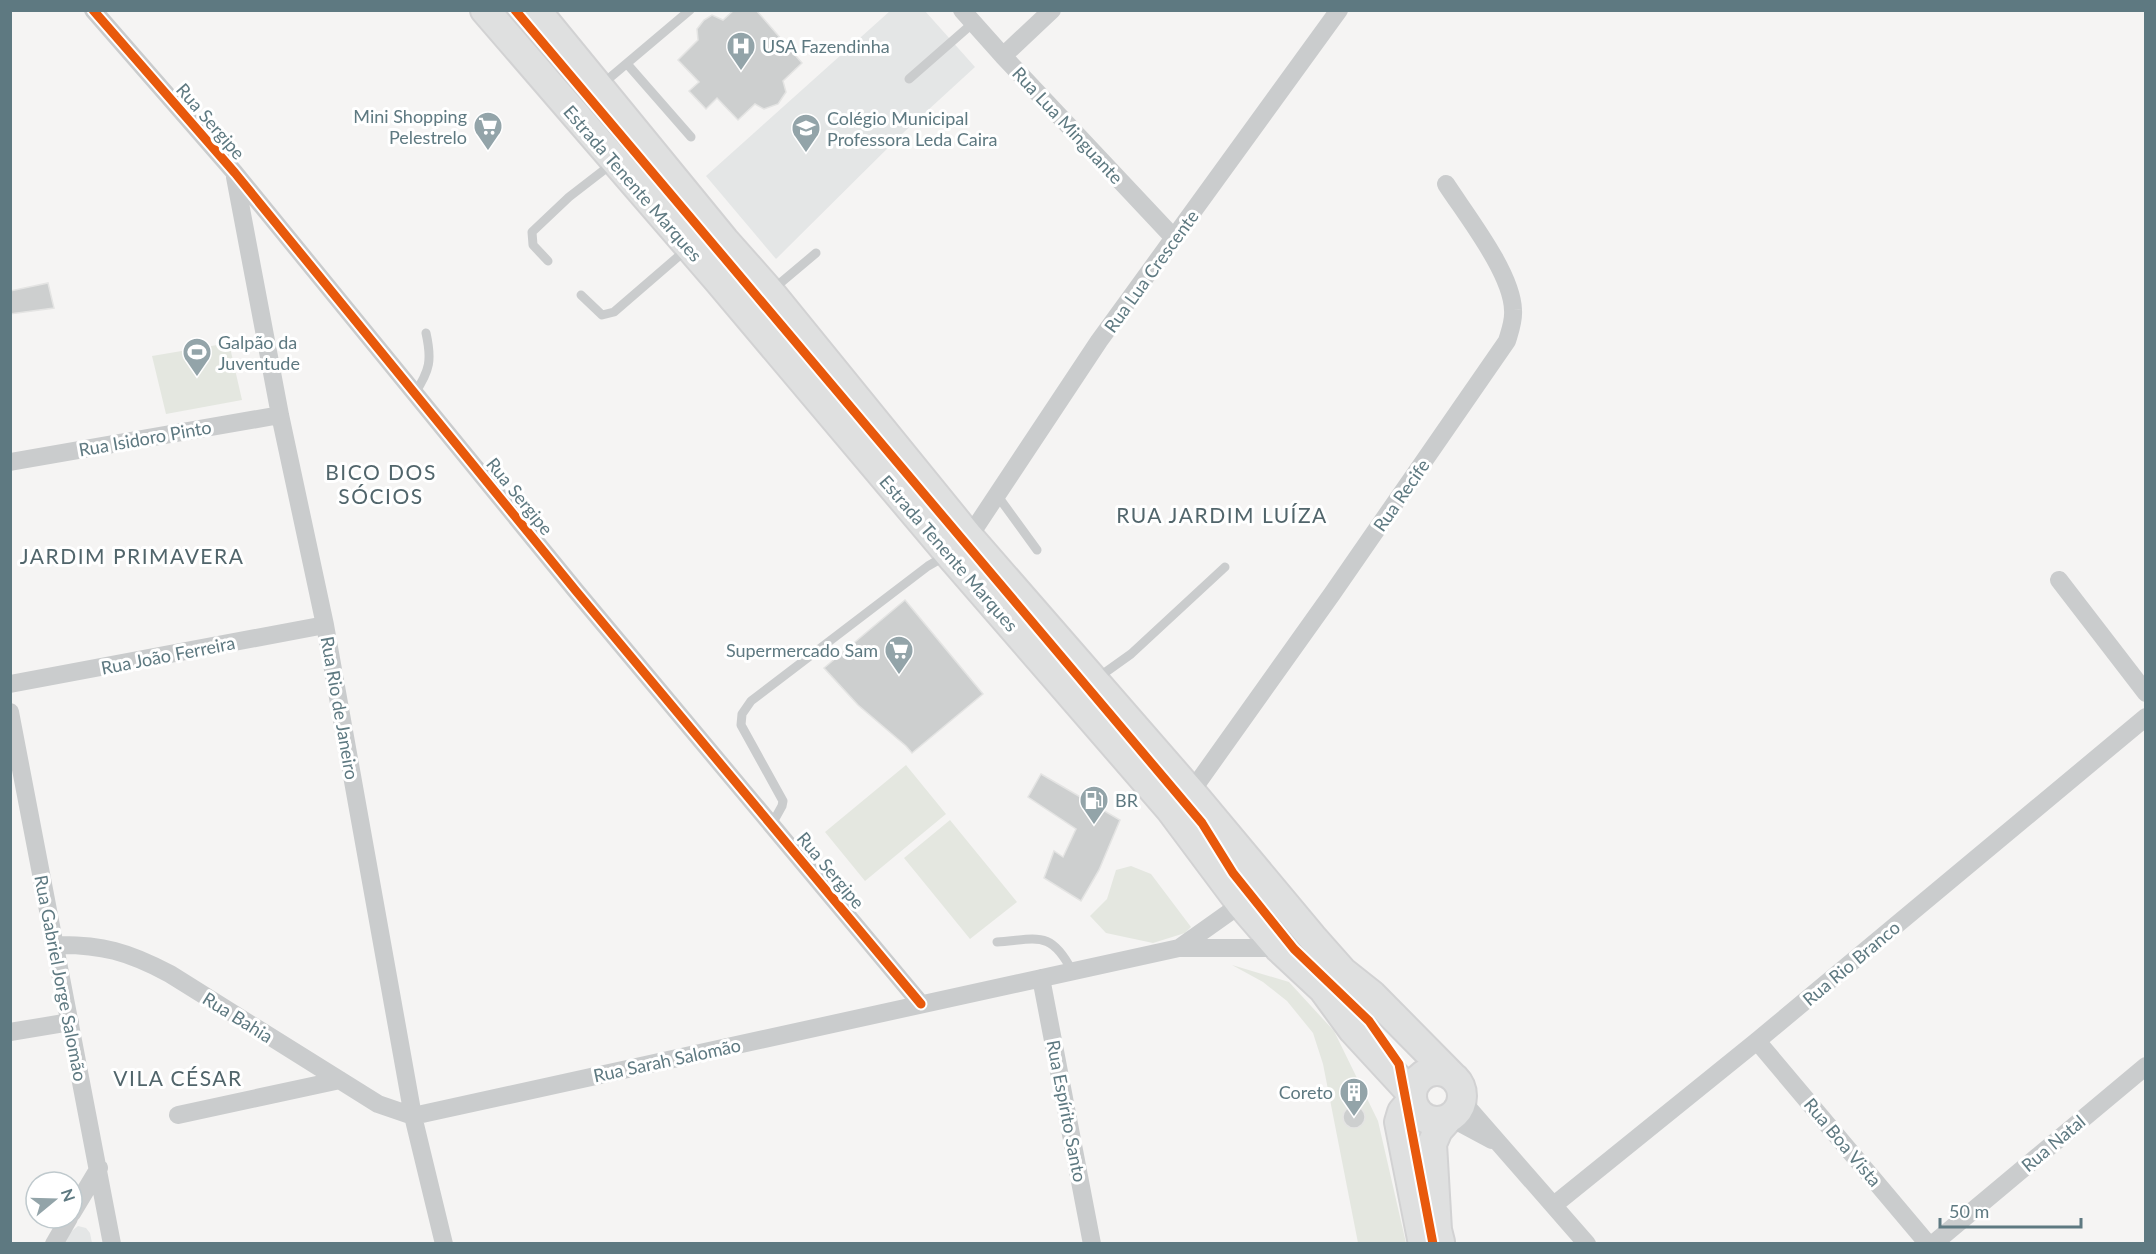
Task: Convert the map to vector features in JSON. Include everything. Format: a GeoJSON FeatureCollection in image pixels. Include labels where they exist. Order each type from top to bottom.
{"type":"FeatureCollection","features":[{"type":"Feature","properties":{"kind":"main road","name":"Estrada Tenente Marques"},"geometry":{"type":"LineString","coordinates":[[485,10],[689,247],[959,545],[1095,680],[1312,937],[1343,972],[1372,995],[1453,1104],[1430,1120],[1422,1116],[1413,1106],[1412,1097],[1353,1030],[1323,989],[1279,948],[1241,904],[1170,809],[959,545],[770,292],[724,240],[536,10]]}},
{"type":"Feature","properties":{"kind":"main road"},"geometry":{"type":"LineString","coordinates":[[1241,904],[1263,894],[1267,895],[1297,930],[1312,937]]}},
{"type":"Feature","properties":{"kind":"main road"},"geometry":{"type":"LineString","coordinates":[[1423,1244],[1399,1122],[1418,1080],[1430,1072],[1438,1071],[1453,1104],[1432,1144],[1437,1230],[1440,1244]]}},
{"type":"Feature","properties":{"kind":"street","name":"Rua Sergipe"},"geometry":{"type":"LineString","coordinates":[[93,10],[235,173],[576,591],[921,1004]]}},
{"type":"Feature","properties":{"kind":"street"},"geometry":{"type":"LineString","coordinates":[[1003,56],[1052,10]]}},
{"type":"Feature","properties":{"kind":"street","name":"Rua Lua Crescente"},"geometry":{"type":"LineString","coordinates":[[959,545],[997,495],[1099,341],[1339,10]]}},
{"type":"Feature","properties":{"kind":"street","name":"Rua Lua Minguante"},"geometry":{"type":"LineString","coordinates":[[968,17],[1174,238]]}},
{"type":"Feature","properties":{"kind":"street","name":"Rua Rio de Janeiro"},"geometry":{"type":"LineString","coordinates":[[235,173],[280,415],[325,625],[413,1116],[444,1244]]}},
{"type":"Feature","properties":{"kind":"street","name":"Rua Recife"},"geometry":{"type":"LineString","coordinates":[[1191,792],[1339,584],[1507,341],[1512,327],[1514,309],[1509,288],[1496,262],[1446,184]]}},
{"type":"Feature","properties":{"kind":"street","name":"Rua Isidoro Pinto"},"geometry":{"type":"LineString","coordinates":[[10,462],[280,415]]}},
{"type":"Feature","properties":{"kind":"street"},"geometry":{"type":"LineString","coordinates":[[2059,580],[2145,693]]}},
{"type":"Feature","properties":{"kind":"street","name":"Rua João Ferreira"},"geometry":{"type":"LineString","coordinates":[[10,684],[325,625]]}},
{"type":"Feature","properties":{"kind":"street","name":"Rua Gabriel Jorge Salomão"},"geometry":{"type":"LineString","coordinates":[[10,712],[112,1244]]}},
{"type":"Feature","properties":{"kind":"street","name":"Rua Rio Branco"},"geometry":{"type":"LineString","coordinates":[[1554,1205],[1757,1041],[2145,717]]}},
{"type":"Feature","properties":{"kind":"street"},"geometry":{"type":"LineString","coordinates":[[1179,948],[1241,904]]}},
{"type":"Feature","properties":{"kind":"street","name":"Rua Bahia"},"geometry":{"type":"LineString","coordinates":[[55,945],[80,944],[105,947],[142,959],[170,974],[378,1104],[413,1116]]}},
{"type":"Feature","properties":{"kind":"street"},"geometry":{"type":"LineString","coordinates":[[921,1004],[1179,948],[1279,948]]}},
{"type":"Feature","properties":{"kind":"street","name":"Rua Espírito Santo"},"geometry":{"type":"LineString","coordinates":[[1041,978],[1092,1244]]}},
{"type":"Feature","properties":{"kind":"street","name":"Rua Sarah Salomão"},"geometry":{"type":"LineString","coordinates":[[413,1116],[921,1004]]}},
{"type":"Feature","properties":{"kind":"street"},"geometry":{"type":"LineString","coordinates":[[10,1032],[70,1022]]}},
{"type":"Feature","properties":{"kind":"street","name":"Rua Boa Vista"},"geometry":{"type":"LineString","coordinates":[[1757,1041],[1928,1244]]}},
{"type":"Feature","properties":{"kind":"street","name":"Rua Natal"},"geometry":{"type":"LineString","coordinates":[[1933,1244],[2145,1066]]}},
{"type":"Feature","properties":{"kind":"street"},"geometry":{"type":"LineString","coordinates":[[178,1115],[340,1080]]}},
{"type":"Feature","properties":{"kind":"street"},"geometry":{"type":"LineString","coordinates":[[1453,1104],[1504,1147],[1587,1244]]}},
{"type":"Feature","properties":{"kind":"street"},"geometry":{"type":"LineString","coordinates":[[84,1193],[99,1168]]}},
{"type":"Feature","properties":{"kind":"street"},"geometry":{"type":"LineString","coordinates":[[54,1244],[62,1230]]}},
{"type":"Feature","properties":{"kind":"lane"},"geometry":{"type":"LineString","coordinates":[[599,87],[628,65],[690,10]]}},
{"type":"Feature","properties":{"kind":"lane"},"geometry":{"type":"LineString","coordinates":[[909,79],[968,17]]}},
{"type":"Feature","properties":{"kind":"lane"},"geometry":{"type":"LineString","coordinates":[[628,65],[691,137]]}},
{"type":"Feature","properties":{"kind":"lane"},"geometry":{"type":"LineString","coordinates":[[548,261],[533,245],[532,232],[569,197],[615,161]]}},
{"type":"Feature","properties":{"kind":"lane"},"geometry":{"type":"LineString","coordinates":[[581,295],[602,315],[614,312],[689,247]]}},
{"type":"Feature","properties":{"kind":"lane"},"geometry":{"type":"LineString","coordinates":[[770,292],[816,253]]}},
{"type":"Feature","properties":{"kind":"lane"},"geometry":{"type":"LineString","coordinates":[[414,393],[427,375],[430,353],[426,333]]}},
{"type":"Feature","properties":{"kind":"lane"},"geometry":{"type":"LineString","coordinates":[[997,495],[1037,550]]}},
{"type":"Feature","properties":{"kind":"lane"},"geometry":{"type":"LineString","coordinates":[[772,824],[783,801],[741,725],[742,714],[751,701],[928,566],[959,545]]}},
{"type":"Feature","properties":{"kind":"lane"},"geometry":{"type":"LineString","coordinates":[[1095,680],[1131,654],[1226,567]]}},
{"type":"Feature","properties":{"kind":"lane"},"geometry":{"type":"LineString","coordinates":[[997,942],[1044,939],[1056,946],[1072,971]]}},
{"type":"Feature","properties":{"kind":"shaded area","name":"Colégio Municipal Professora Leda Caira"},"geometry":{"type":"Polygon","coordinates":[[[890,11],[925,11],[975,67],[903,133],[776,259],[706,176],[890,11]]]}},
{"type":"Feature","properties":{"kind":"shaded area","name":"Galpão da Juventude"},"geometry":{"type":"Polygon","coordinates":[[[229,343],[242,400],[166,414],[152,356],[229,343]]]}},
{"type":"Feature","properties":{"kind":"shaded area"},"geometry":{"type":"Polygon","coordinates":[[[906,765],[946,814],[865,881],[825,832],[906,765]]]}},
{"type":"Feature","properties":{"kind":"shaded area"},"geometry":{"type":"Polygon","coordinates":[[[950,820],[1017,902],[970,939],[904,858],[950,820]]]}},
{"type":"Feature","properties":{"kind":"shaded area"},"geometry":{"type":"Polygon","coordinates":[[[1131,866],[1151,874],[1191,927],[1185,933],[1153,943],[1106,933],[1090,916],[1107,899],[1116,870],[1131,866]]]}},
{"type":"Feature","properties":{"kind":"shaded area"},"geometry":{"type":"Polygon","coordinates":[[[1232,965],[1289,982],[1334,1031],[1378,1121],[1406,1243],[1358,1243],[1323,1064],[1313,1033],[1287,1001],[1263,982],[1232,965]]]}},
{"type":"Feature","properties":{"kind":"shaded area"},"geometry":{"type":"Polygon","coordinates":[[[84,1228],[90,1233],[92,1243],[61,1244],[63,1238],[73,1230],[84,1230],[84,1228]]]}},
{"type":"Feature","properties":{"kind":"building","name":"USA Fazendinha"},"geometry":{"type":"Polygon","coordinates":[[[734,10],[756,10],[802,63],[783,81],[786,92],[778,104],[764,109],[755,104],[738,120],[717,98],[706,109],[689,91],[699,82],[678,60],[698,40],[697,29],[704,20],[712,15],[723,20],[734,10]]]}},
{"type":"Feature","properties":{"kind":"building"},"geometry":{"type":"Polygon","coordinates":[[[48,283],[54,308],[10,314],[10,291],[48,283]]]}},
{"type":"Feature","properties":{"kind":"building","name":"Supermercado Sam"},"geometry":{"type":"Polygon","coordinates":[[[905,600],[983,694],[912,753],[858,705],[824,668],[905,600]]]}},
{"type":"Feature","properties":{"kind":"building","name":"BR"},"geometry":{"type":"Polygon","coordinates":[[[1041,774],[1120,820],[1099,870],[1081,901],[1044,878],[1054,851],[1063,857],[1076,829],[1028,797],[1041,774]]]}},
{"type":"Feature","properties":{"kind":"building","name":"Coreto"},"geometry":{"type":"Polygon","coordinates":[[[1350,1106],[1358,1106],[1365,1113],[1365,1121],[1358,1128],[1350,1128],[1343,1121],[1343,1113],[1350,1106]]]}},
{"type":"Feature","properties":{"kind":"cycle path"},"geometry":{"type":"LineString","coordinates":[[93,10],[235,173],[576,591],[921,1004]]}},
{"type":"Feature","properties":{"kind":"cycle path"},"geometry":{"type":"LineString","coordinates":[[515,10],[1202,823],[1233,873],[1294,949],[1369,1021],[1399,1064],[1433,1244]]}},
{"type":"Feature","properties":{"kind":"place","name":"USA Fazendinha"},"geometry":{"type":"Point","coordinates":[741,72]}},
{"type":"Feature","properties":{"kind":"place","name":"Mini Shopping Pelestrelo"},"geometry":{"type":"Point","coordinates":[488,152]}},
{"type":"Feature","properties":{"kind":"place","name":"Colégio Municipal Professora Leda Caira"},"geometry":{"type":"Point","coordinates":[806,154]}},
{"type":"Feature","properties":{"kind":"place","name":"Galpão da Juventude"},"geometry":{"type":"Point","coordinates":[197,378]}},
{"type":"Feature","properties":{"kind":"place","name":"Supermercado Sam"},"geometry":{"type":"Point","coordinates":[899,676]}},
{"type":"Feature","properties":{"kind":"place","name":"BR"},"geometry":{"type":"Point","coordinates":[1094,826]}},
{"type":"Feature","properties":{"kind":"place","name":"Coreto"},"geometry":{"type":"Point","coordinates":[1354,1118]}},
{"type":"Feature","properties":{"kind":"district","name":"BICO DOS SÓCIOS"},"geometry":{"type":"Point","coordinates":[381,483]}},
{"type":"Feature","properties":{"kind":"district","name":"RUA JARDIM LUÍZA"},"geometry":{"type":"Point","coordinates":[1222,514]}},
{"type":"Feature","properties":{"kind":"district","name":"JARDIM PRIMAVERA"},"geometry":{"type":"Point","coordinates":[132,555]}},
{"type":"Feature","properties":{"kind":"district","name":"VILA CÉSAR"},"geometry":{"type":"Point","coordinates":[178,1077]}}]}
